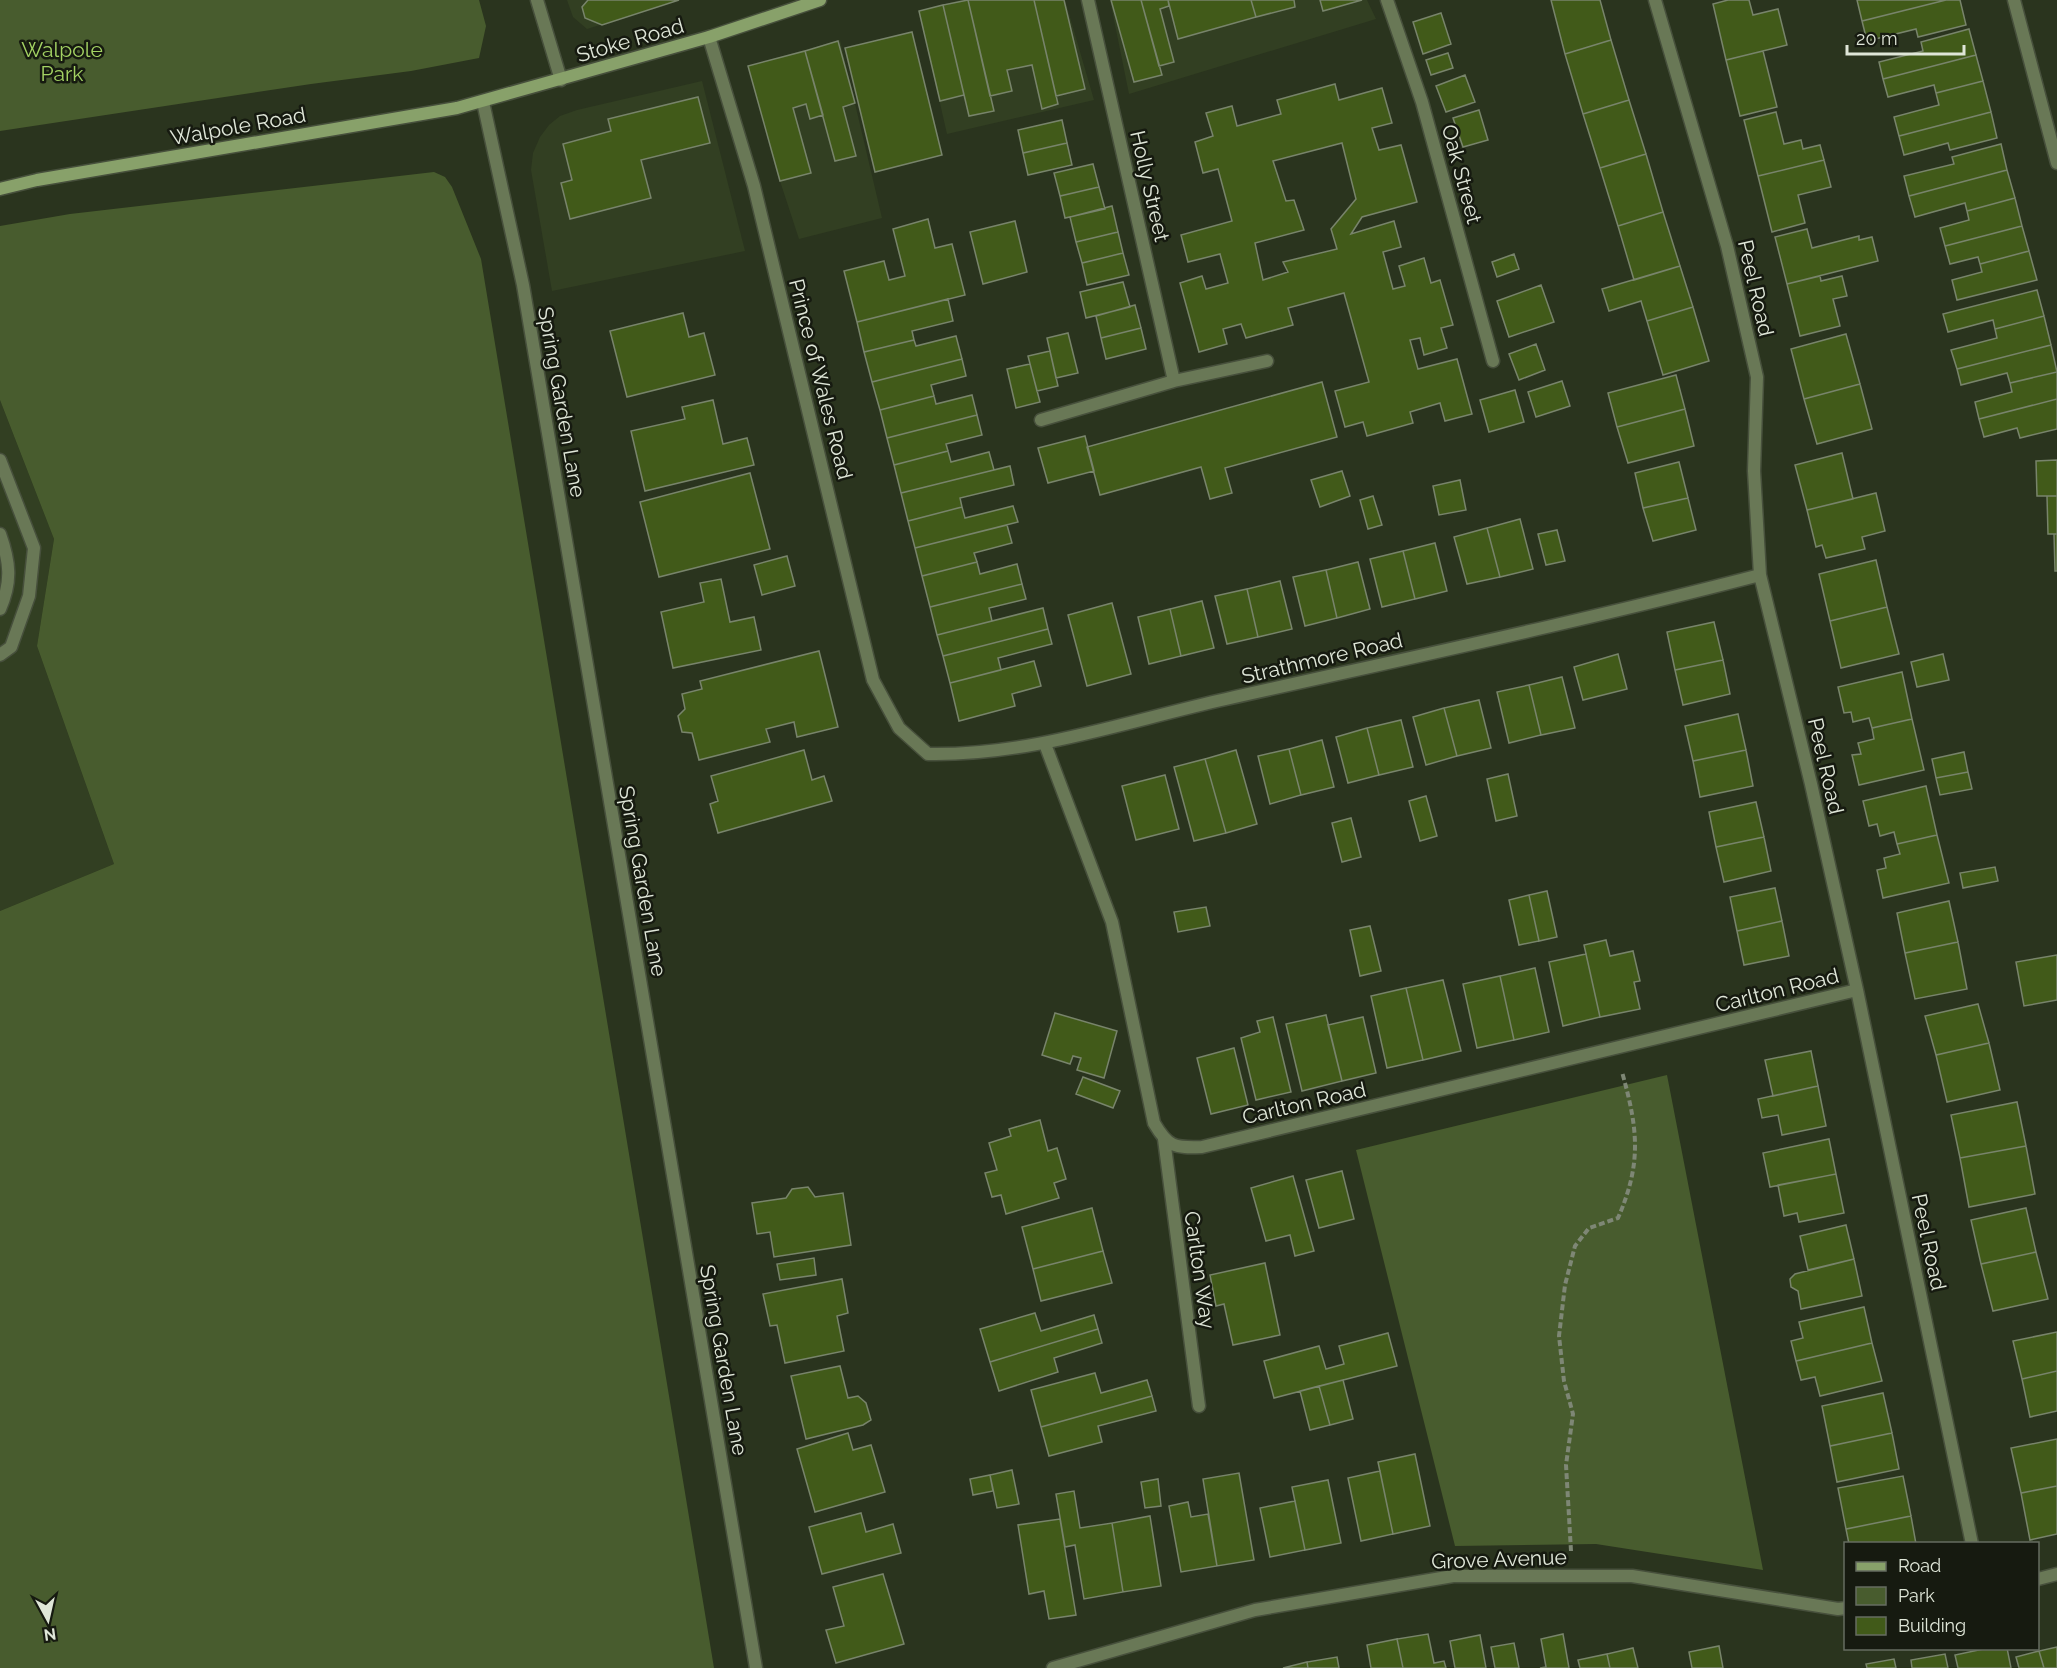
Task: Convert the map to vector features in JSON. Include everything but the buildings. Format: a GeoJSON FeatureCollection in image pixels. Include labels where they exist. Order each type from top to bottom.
{"type":"FeatureCollection","features":[{"type":"Feature","properties":{"kind":"street"},"geometry":{"type":"LineString","coordinates":[[537,0],[561,80]]}},
{"type":"Feature","properties":{"kind":"street","name":"Stoke Road"},"geometry":{"type":"LineString","coordinates":[[483,102],[710,37],[820,0]]}},
{"type":"Feature","properties":{"kind":"street","name":"Holly Street"},"geometry":{"type":"LineString","coordinates":[[1088,0],[1174,381]]}},
{"type":"Feature","properties":{"kind":"street","name":"Oak Street"},"geometry":{"type":"LineString","coordinates":[[1387,0],[1422,102],[1493,361]]}},
{"type":"Feature","properties":{"kind":"street","name":"Peel Road"},"geometry":{"type":"LineString","coordinates":[[1655,0],[1727,246],[1757,377],[1754,471],[1760,575],[1811,784],[1857,990],[1972,1542]]}},
{"type":"Feature","properties":{"kind":"street"},"geometry":{"type":"LineString","coordinates":[[2014,0],[2057,163]]}},
{"type":"Feature","properties":{"kind":"street","name":"Prince of Wales Road"},"geometry":{"type":"LineString","coordinates":[[710,37],[754,186],[873,680],[899,728]]}},
{"type":"Feature","properties":{"kind":"street","name":"Walpole Road"},"geometry":{"type":"LineString","coordinates":[[0,189],[37,180],[483,102]]}},
{"type":"Feature","properties":{"kind":"street","name":"Spring Garden Lane"},"geometry":{"type":"LineString","coordinates":[[483,102],[523,285],[756,1668]]}},
{"type":"Feature","properties":{"kind":"street"},"geometry":{"type":"LineString","coordinates":[[1041,420],[1174,381],[1268,361]]}},
{"type":"Feature","properties":{"kind":"street"},"geometry":{"type":"LineString","coordinates":[[0,460],[34,548],[29,596],[10,647],[0,655]]}},
{"type":"Feature","properties":{"kind":"street"},"geometry":{"type":"LineString","coordinates":[[0,534],[8,556],[4,574],[9,577],[0,609]]}},
{"type":"Feature","properties":{"kind":"street","name":"Strathmore Road"},"geometry":{"type":"LineString","coordinates":[[899,728],[928,754],[965,755],[1045,744],[1196,706],[1625,610],[1760,575]]}},
{"type":"Feature","properties":{"kind":"street"},"geometry":{"type":"LineString","coordinates":[[1045,744],[1112,922],[1154,1123],[1164,1139]]}},
{"type":"Feature","properties":{"kind":"street","name":"Carlton Road"},"geometry":{"type":"LineString","coordinates":[[1164,1139],[1180,1148],[1202,1148],[1857,990]]}},
{"type":"Feature","properties":{"kind":"street","name":"Carlton Way"},"geometry":{"type":"LineString","coordinates":[[1164,1139],[1199,1406]]}},
{"type":"Feature","properties":{"kind":"street"},"geometry":{"type":"LineString","coordinates":[[2039,1578],[2057,1574]]}},
{"type":"Feature","properties":{"kind":"street","name":"Grove Avenue"},"geometry":{"type":"LineString","coordinates":[[1053,1668],[1255,1610],[1453,1576],[1632,1576],[1844,1608]]}},
{"type":"Feature","properties":{"kind":"path"},"geometry":{"type":"LineString","coordinates":[[1573,1576],[1566,1465],[1573,1414],[1564,1381],[1559,1336],[1565,1285],[1575,1246],[1589,1228],[1618,1218],[1630,1190],[1636,1157],[1632,1108],[1615,1049]]}},
{"type":"Feature","properties":{"kind":"shaded area"},"geometry":{"type":"Polygon","coordinates":[[[567,0],[679,0],[587,29],[573,17],[567,0]]]}},
{"type":"Feature","properties":{"kind":"shaded area"},"geometry":{"type":"Polygon","coordinates":[[[960,0],[1065,0],[1094,100],[947,134],[919,11],[960,0]]]}},
{"type":"Feature","properties":{"kind":"shaded area"},"geometry":{"type":"Polygon","coordinates":[[[1110,0],[1367,0],[1376,19],[1129,94],[1110,0]]]}},
{"type":"Feature","properties":{"kind":"shaded area"},"geometry":{"type":"Polygon","coordinates":[[[840,40],[882,218],[799,239],[780,181],[748,66],[840,40]]]}},
{"type":"Feature","properties":{"kind":"shaded area"},"geometry":{"type":"Polygon","coordinates":[[[702,81],[745,251],[552,291],[531,170],[533,153],[540,137],[560,116],[577,110],[702,81]]]}},
{"type":"Feature","properties":{"kind":"shaded area"},"geometry":{"type":"Polygon","coordinates":[[[0,400],[54,539],[37,646],[114,864],[0,911],[0,400]]]}},
{"type":"Feature","properties":{"kind":"green space","name":"Walpole Park"},"geometry":{"type":"Polygon","coordinates":[[[0,0],[479,0],[486,26],[479,58],[411,71],[0,131],[0,0]]]}},
{"type":"Feature","properties":{"kind":"green space"},"geometry":{"type":"Polygon","coordinates":[[[434,172],[445,177],[452,187],[481,259],[714,1668],[0,1668],[0,911],[114,864],[37,646],[54,539],[0,400],[0,226],[70,214],[434,172]]]}},
{"type":"Feature","properties":{"kind":"green space"},"geometry":{"type":"Polygon","coordinates":[[[1667,1075],[1763,1570],[1596,1544],[1455,1546],[1356,1150],[1667,1075]]]}}]}
